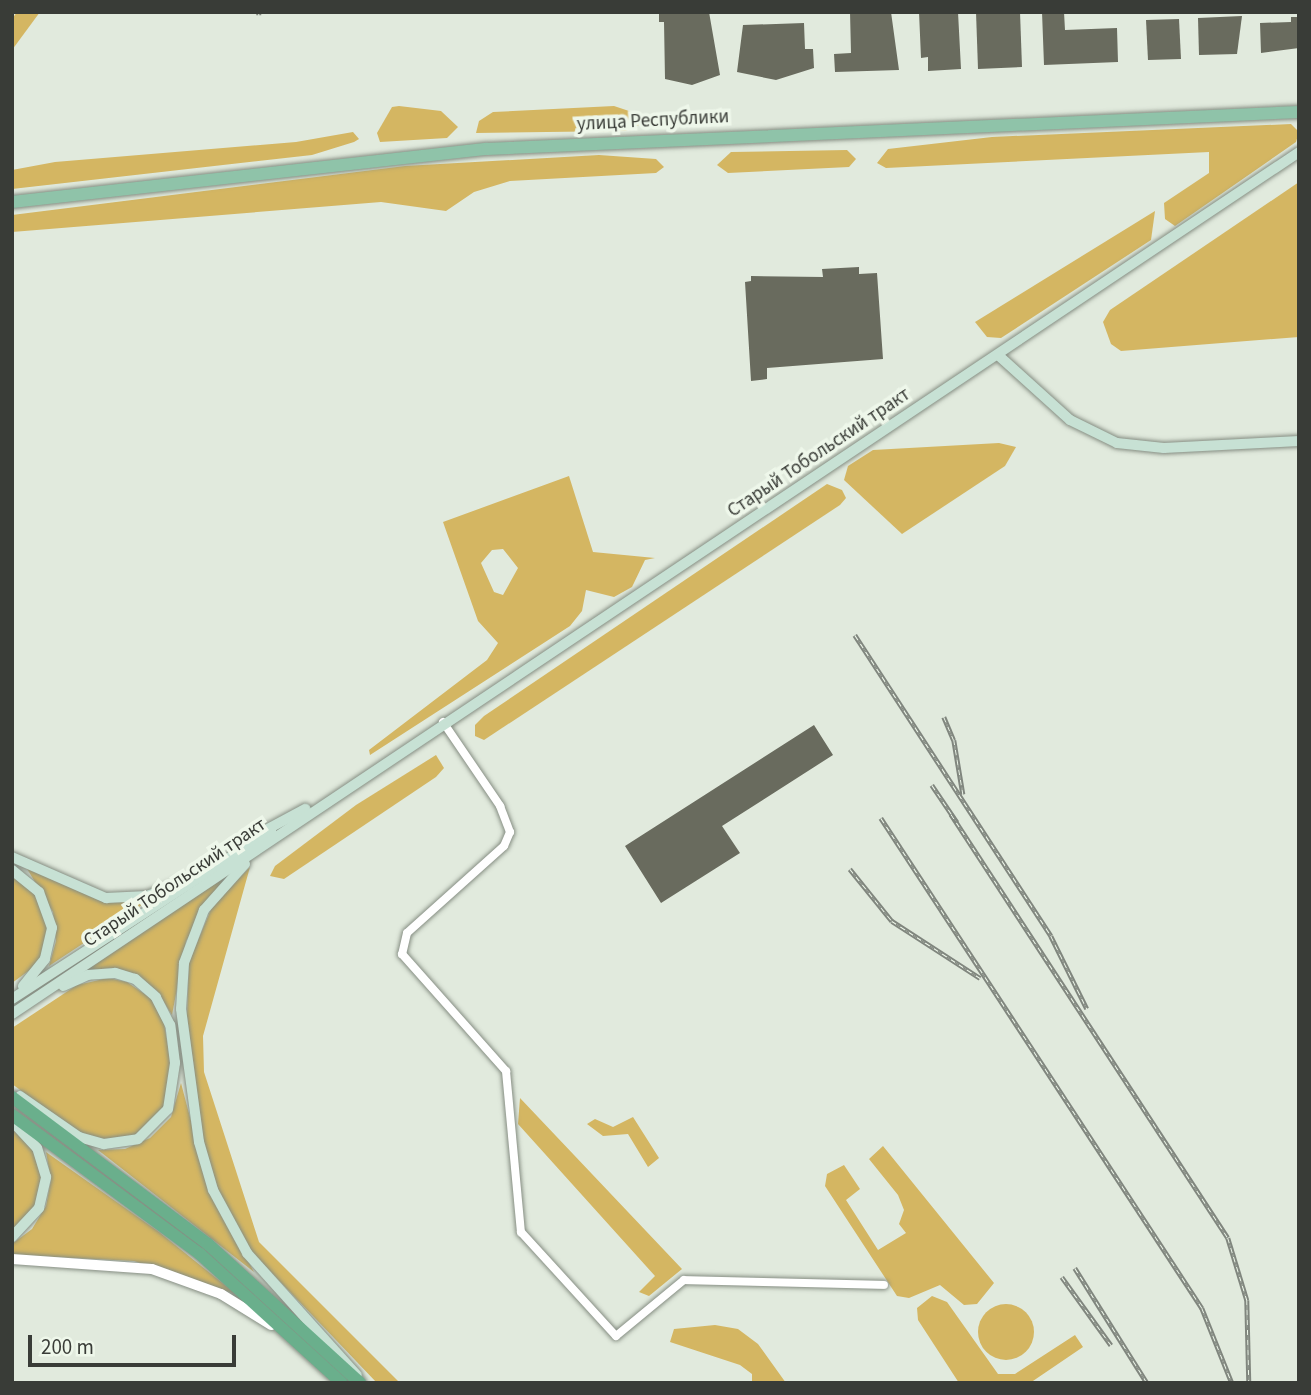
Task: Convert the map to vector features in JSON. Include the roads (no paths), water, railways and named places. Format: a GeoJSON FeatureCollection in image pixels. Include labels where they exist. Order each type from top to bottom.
{"type":"FeatureCollection","features":[{"type":"Feature","properties":{"kind":"highway"},"geometry":{"type":"LineString","coordinates":[[12,1097],[208,1244],[361,1383]]}},
{"type":"Feature","properties":{"kind":"highway"},"geometry":{"type":"LineString","coordinates":[[12,1115],[200,1254],[342,1383]]}},
{"type":"Feature","properties":{"kind":"main road","name":"улица Республики"},"geometry":{"type":"LineString","coordinates":[[12,202],[487,149],[1284,113],[1299,115]]}},
{"type":"Feature","properties":{"kind":"main road","name":"Старый Тобольский тракт"},"geometry":{"type":"LineString","coordinates":[[12,1015],[309,811],[998,355],[1299,152]]}},
{"type":"Feature","properties":{"kind":"main road"},"geometry":{"type":"LineString","coordinates":[[998,355],[1070,420],[1117,443],[1164,448],[1299,440]]}},
{"type":"Feature","properties":{"kind":"main road","name":"Старый Тобольский тракт"},"geometry":{"type":"LineString","coordinates":[[12,997],[309,811]]}},
{"type":"Feature","properties":{"kind":"main road"},"geometry":{"type":"LineString","coordinates":[[12,858],[93,895],[138,898],[186,881],[309,811]]}},
{"type":"Feature","properties":{"kind":"main road"},"geometry":{"type":"LineString","coordinates":[[309,811],[238,870],[208,904],[186,954],[181,1009],[199,1142],[223,1213],[272,1286],[361,1383]]}},
{"type":"Feature","properties":{"kind":"main road"},"geometry":{"type":"LineString","coordinates":[[12,870],[39,892],[52,928],[41,966],[12,997]]}},
{"type":"Feature","properties":{"kind":"main road"},"geometry":{"type":"LineString","coordinates":[[12,1015],[88,975],[128,976],[163,1007],[176,1073],[172,1101],[159,1123],[138,1139],[120,1144],[79,1137],[12,1091]]}},
{"type":"Feature","properties":{"kind":"main road"},"geometry":{"type":"LineString","coordinates":[[12,1121],[37,1148],[46,1177],[39,1208],[12,1237]]}},
{"type":"Feature","properties":{"kind":"street"},"geometry":{"type":"LineString","coordinates":[[443,722],[500,806],[510,832],[504,846],[407,933],[402,954],[506,1071],[521,1233],[616,1336],[684,1280],[884,1285]]}},
{"type":"Feature","properties":{"kind":"street"},"geometry":{"type":"LineString","coordinates":[[12,1259],[135,1266],[205,1286],[279,1331],[334,1383]]}},
{"type":"Feature","properties":{"kind":"railway"},"geometry":{"type":"LineString","coordinates":[[855,635],[1051,936],[1087,1009]]}},
{"type":"Feature","properties":{"kind":"railway"},"geometry":{"type":"LineString","coordinates":[[944,717],[954,740],[963,794]]}},
{"type":"Feature","properties":{"kind":"railway"},"geometry":{"type":"LineString","coordinates":[[932,785],[957,822]]}},
{"type":"Feature","properties":{"kind":"railway"},"geometry":{"type":"LineString","coordinates":[[951,814],[1228,1238],[1247,1300],[1249,1383]]}},
{"type":"Feature","properties":{"kind":"railway"},"geometry":{"type":"LineString","coordinates":[[881,818],[1202,1308],[1232,1383]]}},
{"type":"Feature","properties":{"kind":"railway"},"geometry":{"type":"LineString","coordinates":[[850,869],[892,921],[980,978]]}},
{"type":"Feature","properties":{"kind":"railway"},"geometry":{"type":"LineString","coordinates":[[1075,1268],[1147,1383]]}},
{"type":"Feature","properties":{"kind":"railway"},"geometry":{"type":"LineString","coordinates":[[1062,1277],[1111,1345]]}}]}
